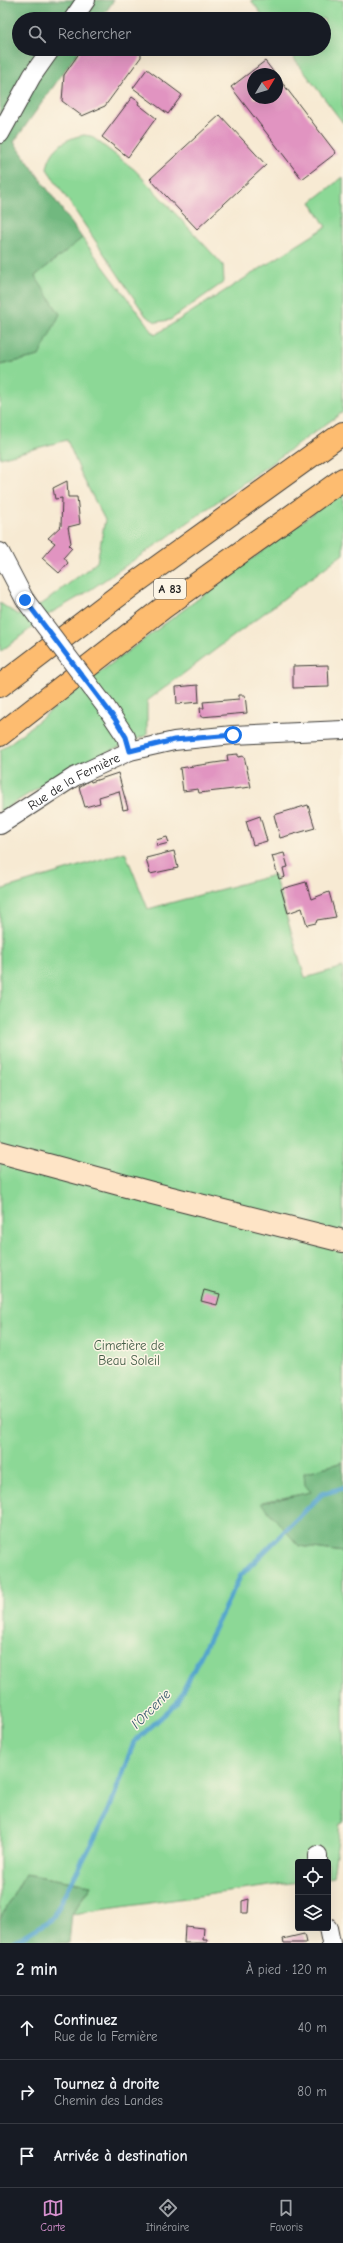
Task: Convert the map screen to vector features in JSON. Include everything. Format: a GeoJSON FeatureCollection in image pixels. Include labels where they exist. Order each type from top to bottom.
{"type":"FeatureCollection","features":[{"type":"Feature","properties":{"kind":"highway","name":"A 83"},"geometry":{"type":"LineString","coordinates":[[0,686],[135,583],[343,433]]}},
{"type":"Feature","properties":{"kind":"highway","name":"A 83"},"geometry":{"type":"LineString","coordinates":[[0,719],[166,592],[343,464]]}},
{"type":"Feature","properties":{"kind":"highway"},"geometry":{"type":"LineString","coordinates":[[0,735],[163,608],[343,479]]}},
{"type":"Feature","properties":{"kind":"main road"},"geometry":{"type":"LineString","coordinates":[[0,1152],[152,1194],[343,1241]]}},
{"type":"Feature","properties":{"kind":"street"},"geometry":{"type":"LineString","coordinates":[[78,12],[86,0]]}},
{"type":"Feature","properties":{"kind":"street"},"geometry":{"type":"LineString","coordinates":[[0,134],[32,76],[46,56]]}},
{"type":"Feature","properties":{"kind":"street"},"geometry":{"type":"LineString","coordinates":[[0,552],[25,600],[106,707],[126,737],[130,751]]}},
{"type":"Feature","properties":{"kind":"street","name":"Rue de la Fernière"},"geometry":{"type":"LineString","coordinates":[[0,824],[74,777],[130,751],[174,740],[225,735],[343,730]]}},
{"type":"Feature","properties":{"kind":"street"},"geometry":{"type":"LineString","coordinates":[[329,1931],[331,1943]]}},
{"type":"Feature","properties":{"kind":"green space"},"geometry":{"type":"Polygon","coordinates":[[[0,0],[114,0],[106,12],[12,12],[12,56],[75,56],[14,142],[82,238],[35,276],[60,314],[39,356],[0,365],[0,0]]]}},
{"type":"Feature","properties":{"kind":"green space"},"geometry":{"type":"Polygon","coordinates":[[[251,0],[343,0],[343,123],[292,56],[331,56],[331,12],[260,12],[251,0]]]}},
{"type":"Feature","properties":{"kind":"green space"},"geometry":{"type":"Polygon","coordinates":[[[84,135],[91,136],[135,170],[223,265],[224,282],[170,320],[156,322],[146,316],[47,169],[51,156],[55,150],[65,142],[84,135]]]}},
{"type":"Feature","properties":{"kind":"green space"},"geometry":{"type":"Polygon","coordinates":[[[343,177],[343,412],[162,541],[84,594],[51,613],[0,652],[0,603],[18,615],[45,602],[97,562],[105,520],[83,478],[67,440],[0,458],[0,365],[39,356],[35,276],[82,238],[155,335],[326,227],[311,202],[343,177]]]}},
{"type":"Feature","properties":{"kind":"green space"},"geometry":{"type":"Polygon","coordinates":[[[343,491],[343,554],[147,701],[147,735],[70,768],[0,812],[0,751],[96,675],[343,491]]]}},
{"type":"Feature","properties":{"kind":"green space","name":"Cimetière de Beau Soleil"},"geometry":{"type":"Polygon","coordinates":[[[125,852],[148,909],[274,875],[305,978],[343,967],[343,1462],[304,1473],[312,1492],[262,1502],[299,1546],[343,1552],[343,1823],[340,1824],[333,1877],[331,1877],[331,1859],[295,1859],[295,1882],[72,1914],[91,1885],[25,1874],[0,1919],[0,890],[125,852]]]}},
{"type":"Feature","properties":{"kind":"green space"},"geometry":{"type":"Polygon","coordinates":[[[343,1462],[343,1552],[299,1546],[261,1503],[311,1492],[305,1485],[304,1473],[343,1462]]]}},
{"type":"Feature","properties":{"kind":"green space"},"geometry":{"type":"Polygon","coordinates":[[[25,1874],[91,1885],[72,1914],[69,1943],[0,1943],[0,1919],[25,1874]]]}},
{"type":"Feature","properties":{"kind":"building"},"geometry":{"type":"Polygon","coordinates":[[[77,56],[141,56],[105,106],[82,116],[62,101],[64,75],[77,56]]]}},
{"type":"Feature","properties":{"kind":"building"},"geometry":{"type":"Polygon","coordinates":[[[265,61],[270,68],[256,68],[265,61]]]}},
{"type":"Feature","properties":{"kind":"building"},"geometry":{"type":"Polygon","coordinates":[[[147,69],[182,95],[168,114],[133,88],[147,69]]]}},
{"type":"Feature","properties":{"kind":"building"},"geometry":{"type":"Polygon","coordinates":[[[247,75],[247,104],[283,104],[283,84],[336,153],[302,179],[231,87],[247,75]]]}},
{"type":"Feature","properties":{"kind":"building"},"geometry":{"type":"Polygon","coordinates":[[[132,97],[139,102],[138,104],[156,118],[128,157],[102,137],[132,97]]]}},
{"type":"Feature","properties":{"kind":"building"},"geometry":{"type":"Polygon","coordinates":[[[220,115],[266,165],[197,229],[150,179],[220,115]]]}},
{"type":"Feature","properties":{"kind":"building"},"geometry":{"type":"Polygon","coordinates":[[[67,481],[68,497],[77,497],[80,524],[68,527],[71,543],[69,545],[72,548],[64,557],[68,563],[59,573],[42,558],[55,543],[48,538],[61,526],[62,498],[55,499],[53,488],[67,481]]]}},
{"type":"Feature","properties":{"kind":"building"},"geometry":{"type":"Polygon","coordinates":[[[328,665],[329,687],[293,688],[293,666],[328,665]]]}},
{"type":"Feature","properties":{"kind":"building"},"geometry":{"type":"Polygon","coordinates":[[[198,685],[199,702],[177,704],[176,687],[198,685]]]}},
{"type":"Feature","properties":{"kind":"building"},"geometry":{"type":"Polygon","coordinates":[[[239,695],[245,695],[247,713],[201,717],[200,708],[204,708],[203,702],[239,699],[239,695]]]}},
{"type":"Feature","properties":{"kind":"building"},"geometry":{"type":"Polygon","coordinates":[[[238,754],[238,757],[244,756],[251,787],[199,793],[198,789],[183,791],[180,768],[228,761],[227,755],[238,754]]]}},
{"type":"Feature","properties":{"kind":"building"},"geometry":{"type":"Polygon","coordinates":[[[118,773],[128,809],[123,810],[119,791],[99,797],[100,803],[85,807],[79,787],[90,780],[91,782],[118,773]]]}},
{"type":"Feature","properties":{"kind":"building"},"geometry":{"type":"Polygon","coordinates":[[[308,805],[315,828],[280,838],[274,815],[308,805]]]}},
{"type":"Feature","properties":{"kind":"building"},"geometry":{"type":"Polygon","coordinates":[[[260,816],[267,841],[253,845],[246,821],[260,816]]]}},
{"type":"Feature","properties":{"kind":"building"},"geometry":{"type":"Polygon","coordinates":[[[167,837],[169,843],[157,846],[156,840],[167,837]]]}},
{"type":"Feature","properties":{"kind":"building"},"geometry":{"type":"Polygon","coordinates":[[[174,851],[178,868],[150,874],[146,858],[174,851]]]}},
{"type":"Feature","properties":{"kind":"building"},"geometry":{"type":"Polygon","coordinates":[[[284,853],[288,867],[283,868],[285,877],[279,879],[272,856],[284,853]]]}},
{"type":"Feature","properties":{"kind":"building"},"geometry":{"type":"Polygon","coordinates":[[[306,882],[311,899],[329,892],[336,917],[317,920],[316,923],[307,925],[302,908],[288,913],[281,889],[306,882]]]}},
{"type":"Feature","properties":{"kind":"building"},"geometry":{"type":"Polygon","coordinates":[[[204,1290],[220,1294],[217,1305],[201,1301],[204,1290]]]}},
{"type":"Feature","properties":{"kind":"building"},"geometry":{"type":"Polygon","coordinates":[[[249,1899],[248,1913],[242,1913],[242,1901],[249,1899]]]}},
{"type":"Feature","properties":{"kind":"building"},"geometry":{"type":"Polygon","coordinates":[[[185,1926],[204,1928],[203,1940],[207,1940],[207,1943],[184,1943],[185,1926]]]}},
{"type":"Feature","properties":{"kind":"building"},"geometry":{"type":"Polygon","coordinates":[[[304,1934],[306,1943],[284,1943],[283,1939],[304,1934]]]}},
{"type":"Feature","properties":{"kind":"waterway","name":"l'Orcerie"},"geometry":{"type":"LineString","coordinates":[[12,1943],[52,1919],[109,1810],[134,1742],[177,1703],[241,1575],[322,1494],[343,1488]]}},
{"type":"Feature","properties":{"kind":"route"},"geometry":{"type":"LineString","coordinates":[[25,600],[115,719],[126,737],[130,751],[174,740],[233,735]]}}]}
